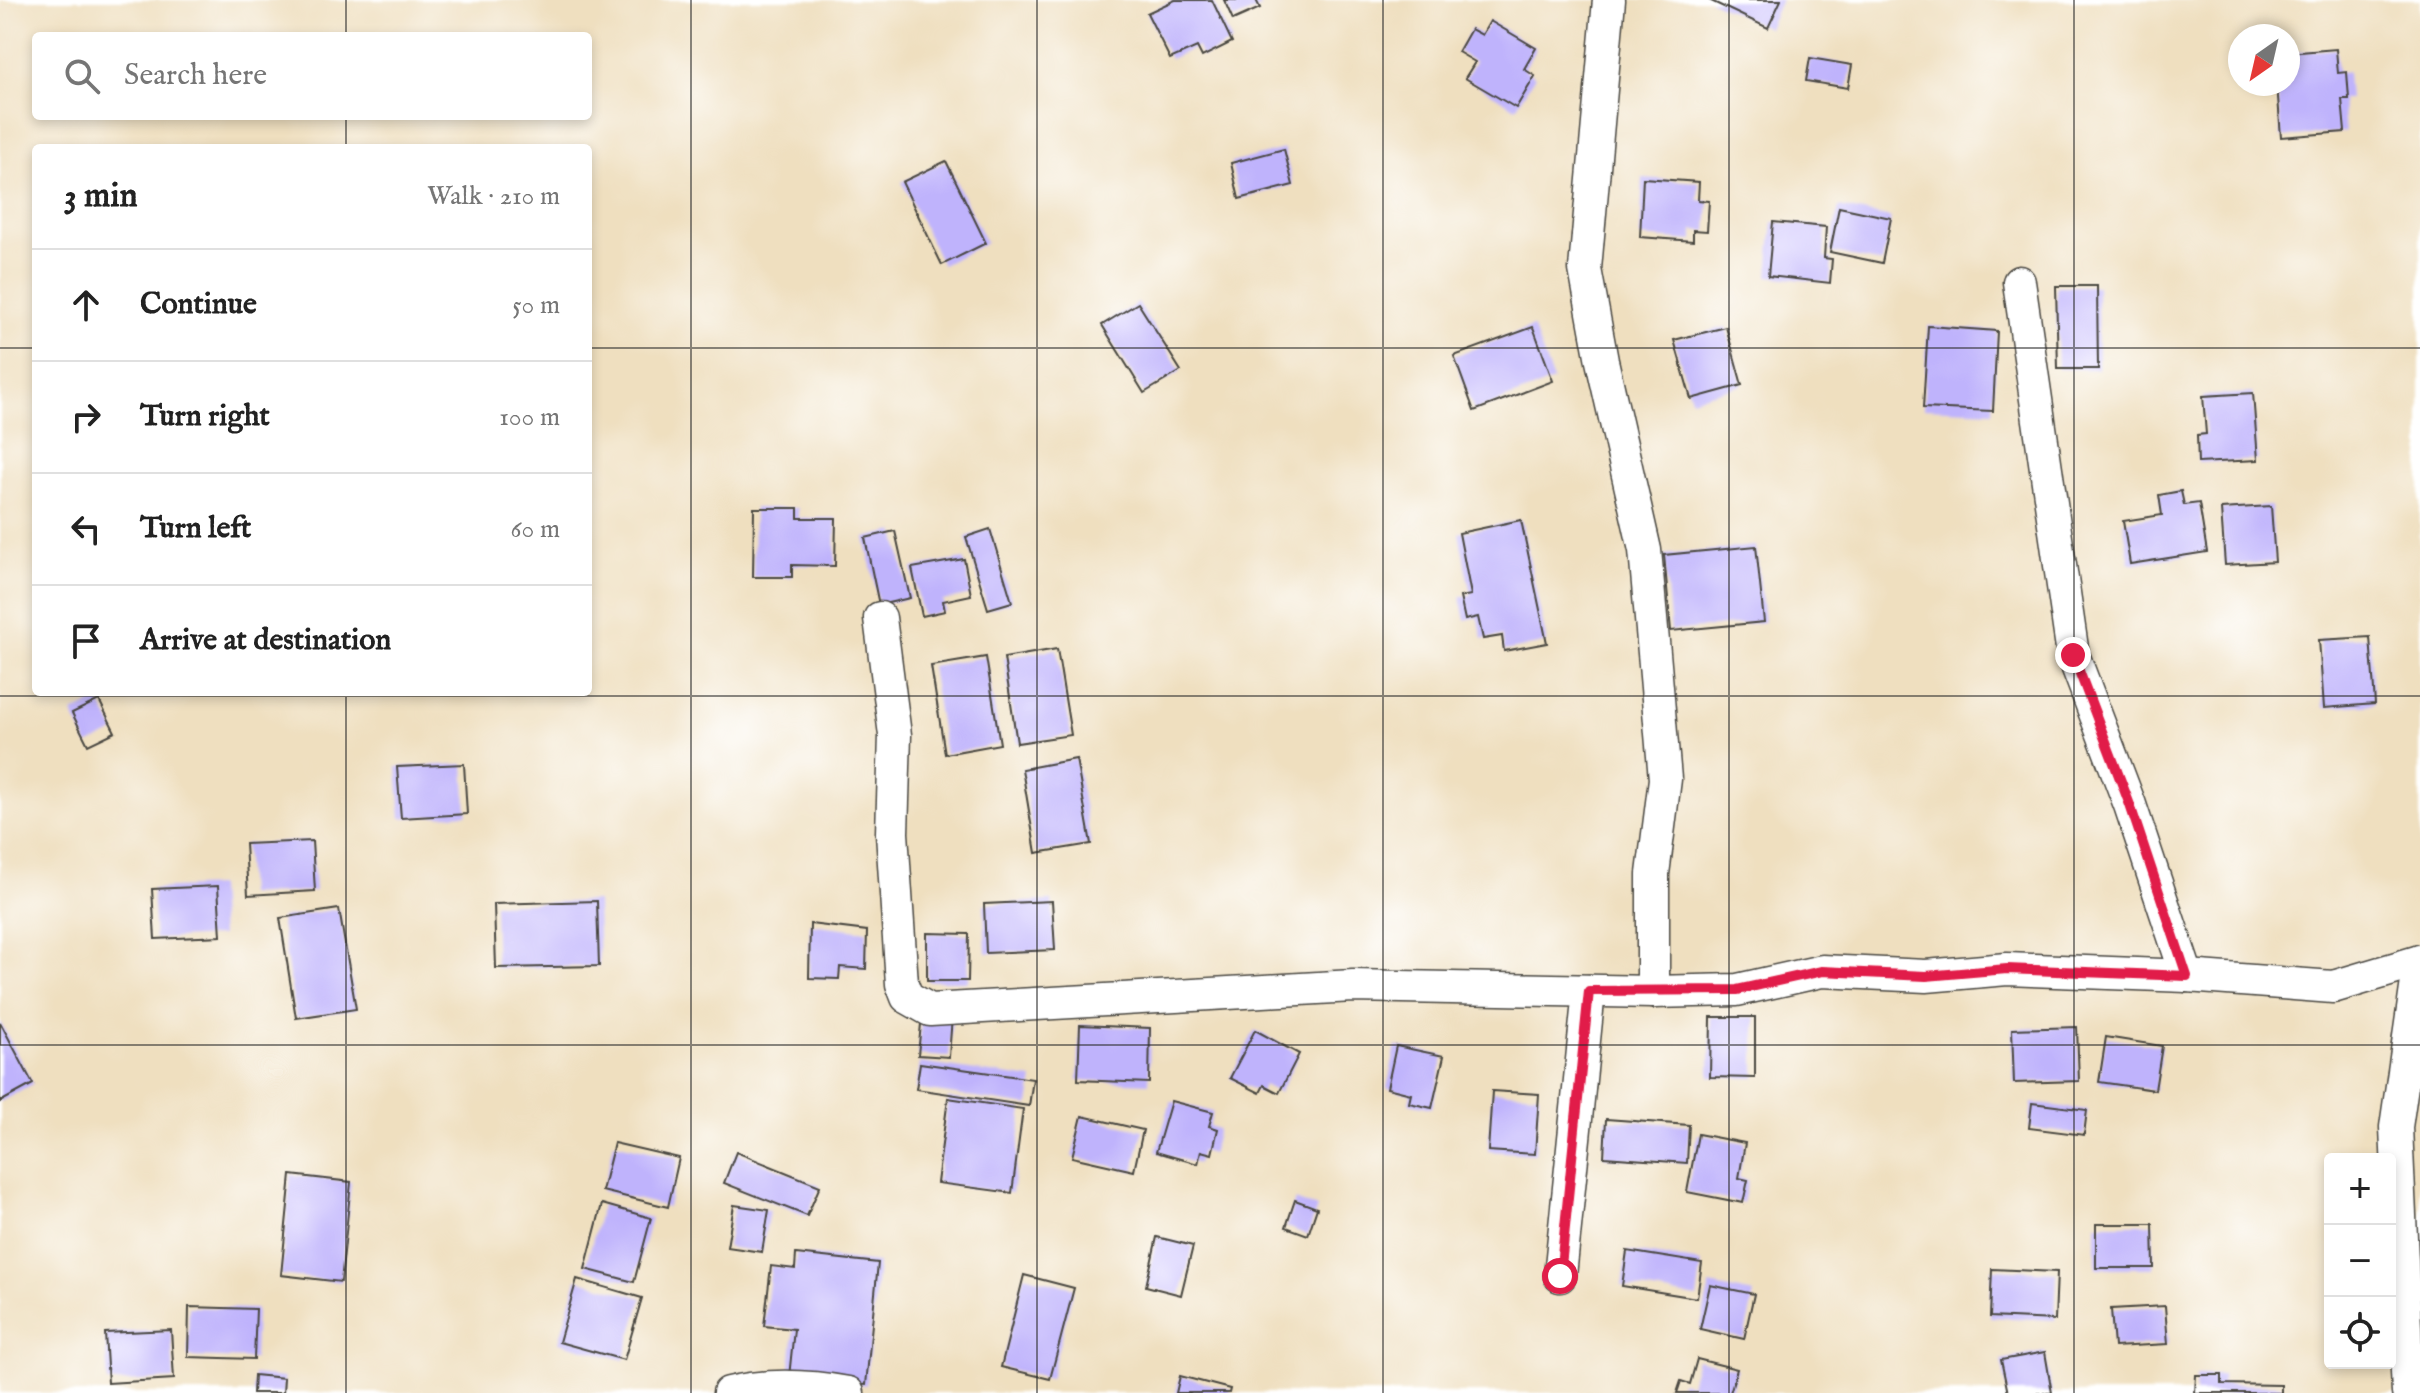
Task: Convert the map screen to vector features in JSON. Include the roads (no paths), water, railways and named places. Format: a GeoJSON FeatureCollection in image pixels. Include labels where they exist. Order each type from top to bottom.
{"type":"FeatureCollection","features":[{"type":"Feature","properties":{"kind":"street"},"geometry":{"type":"LineString","coordinates":[[1609,0],[1585,269],[1647,565],[1665,779],[1653,874],[1653,992]]}},
{"type":"Feature","properties":{"kind":"street"},"geometry":{"type":"LineString","coordinates":[[2019,282],[2073,655],[2130,805],[2187,976]]}},
{"type":"Feature","properties":{"kind":"street"},"geometry":{"type":"LineString","coordinates":[[880,618],[895,735],[892,833],[902,984],[917,1006],[930,1010],[1353,986],[1653,992],[1737,990],[1822,971],[1926,976],[2007,969],[2187,976],[2333,987],[2420,961],[2396,1127],[2408,1393]]}},
{"type":"Feature","properties":{"kind":"street"},"geometry":{"type":"LineString","coordinates":[[1560,1276],[1589,991]]}},
{"type":"Feature","properties":{"kind":"street"},"geometry":{"type":"LineString","coordinates":[[729,1393],[746,1389],[820,1388],[848,1393]]}}]}
